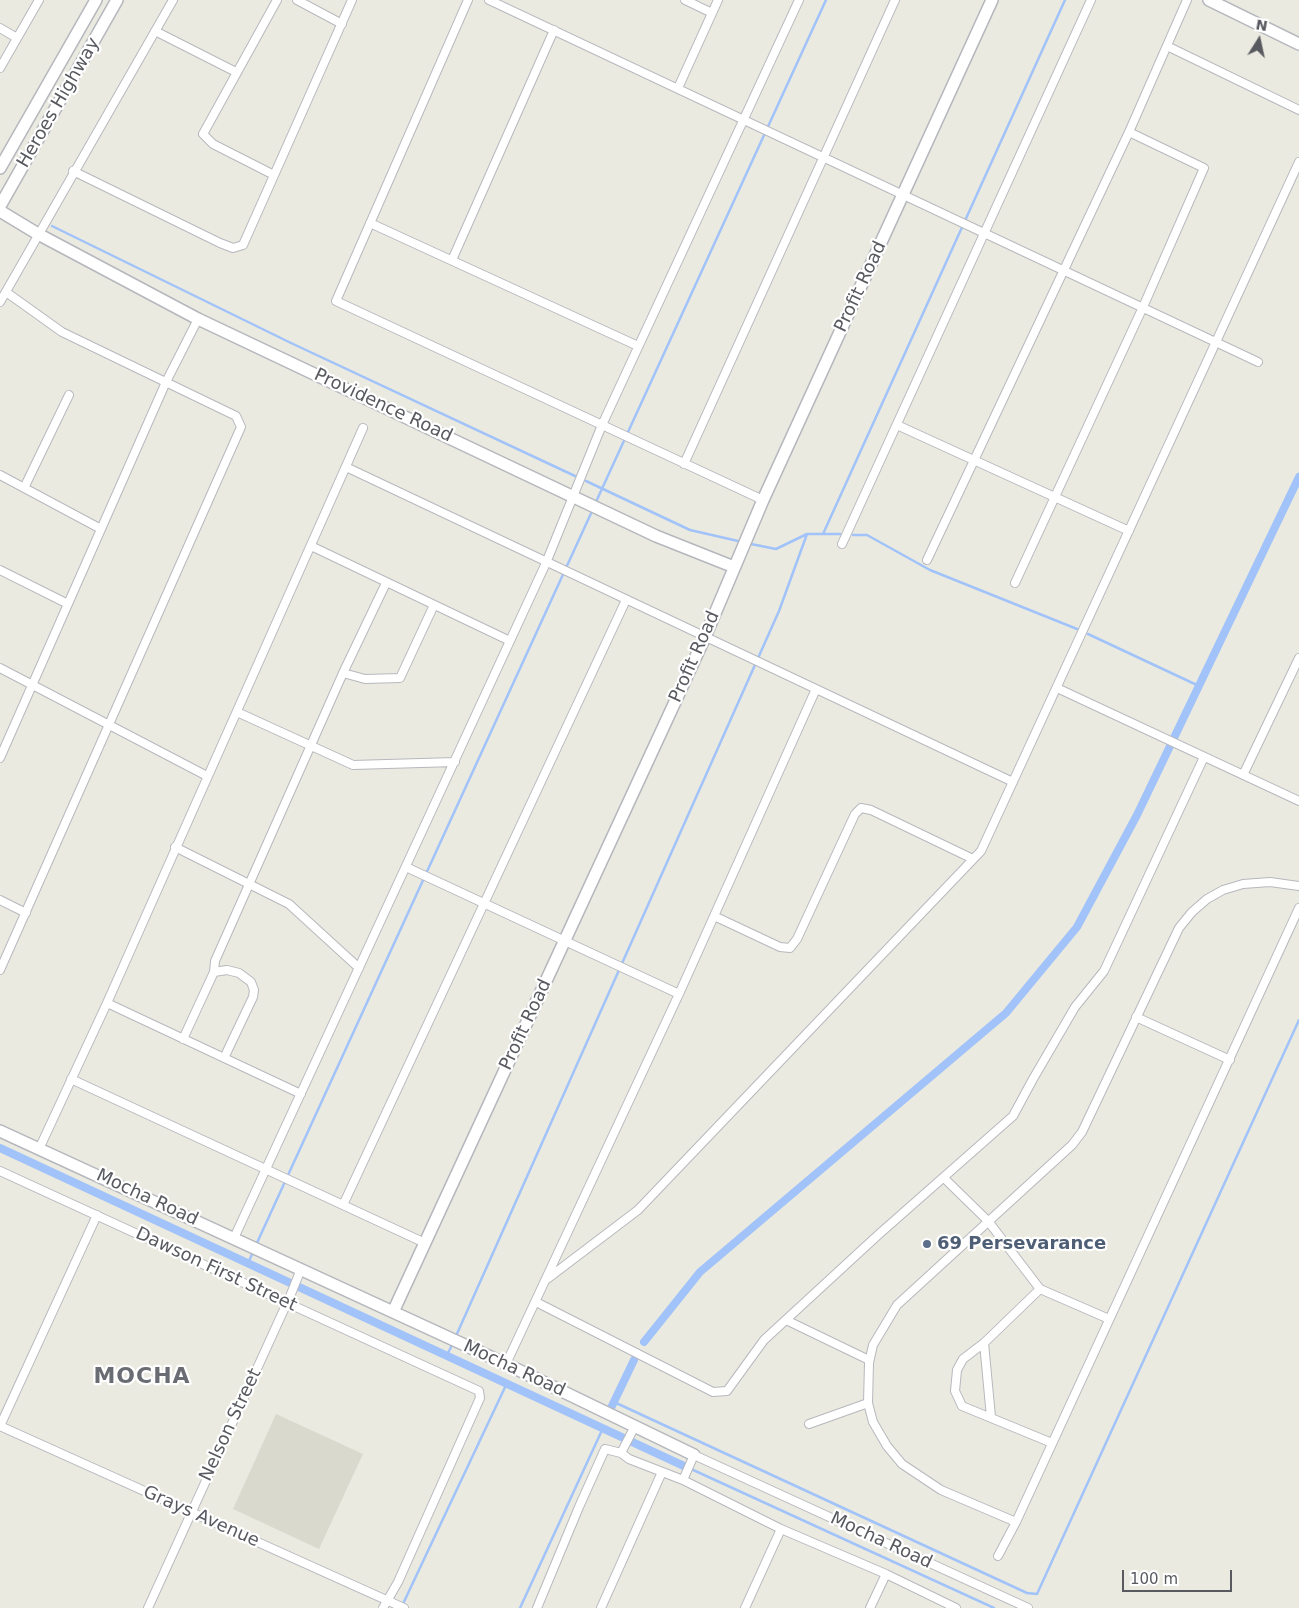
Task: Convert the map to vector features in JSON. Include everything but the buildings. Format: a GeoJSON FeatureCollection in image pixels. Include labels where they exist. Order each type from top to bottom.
{"type":"FeatureCollection","features":[{"type":"Feature","properties":{"kind":"street"},"geometry":{"type":"LineString","coordinates":[[0,68],[39,0]]}},
{"type":"Feature","properties":{"kind":"street","name":"Heroes Highway"},"geometry":{"type":"LineString","coordinates":[[1,164],[96,0]]}},
{"type":"Feature","properties":{"kind":"street","name":"Heroes Highway"},"geometry":{"type":"LineString","coordinates":[[0,206],[117,0]]}},
{"type":"Feature","properties":{"kind":"street"},"geometry":{"type":"LineString","coordinates":[[0,302],[73,171],[173,0]]}},
{"type":"Feature","properties":{"kind":"street"},"geometry":{"type":"LineString","coordinates":[[274,175],[213,144],[203,134],[277,0]]}},
{"type":"Feature","properties":{"kind":"street"},"geometry":{"type":"LineString","coordinates":[[297,0],[342,24]]}},
{"type":"Feature","properties":{"kind":"street"},"geometry":{"type":"LineString","coordinates":[[73,171],[233,248],[243,245],[352,0]]}},
{"type":"Feature","properties":{"kind":"street"},"geometry":{"type":"LineString","coordinates":[[468,0],[336,301],[763,500]]}},
{"type":"Feature","properties":{"kind":"street"},"geometry":{"type":"LineString","coordinates":[[489,0],[744,118],[1258,362]]}},
{"type":"Feature","properties":{"kind":"street"},"geometry":{"type":"LineString","coordinates":[[685,0],[712,13]]}},
{"type":"Feature","properties":{"kind":"street"},"geometry":{"type":"LineString","coordinates":[[678,88],[718,0]]}},
{"type":"Feature","properties":{"kind":"street"},"geometry":{"type":"LineString","coordinates":[[234,1238],[546,563],[602,425],[799,0]]}},
{"type":"Feature","properties":{"kind":"street"},"geometry":{"type":"LineString","coordinates":[[684,464],[822,156],[895,0]]}},
{"type":"Feature","properties":{"kind":"street","name":"Profit Road"},"geometry":{"type":"LineString","coordinates":[[393,1312],[705,637],[763,500],[992,0]]}},
{"type":"Feature","properties":{"kind":"street"},"geometry":{"type":"LineString","coordinates":[[842,544],[1091,0]]}},
{"type":"Feature","properties":{"kind":"street"},"geometry":{"type":"LineString","coordinates":[[927,560],[1062,269],[1129,132],[1188,0]]}},
{"type":"Feature","properties":{"kind":"street"},"geometry":{"type":"LineString","coordinates":[[1209,0],[1299,44]]}},
{"type":"Feature","properties":{"kind":"street"},"geometry":{"type":"LineString","coordinates":[[0,28],[17,38]]}},
{"type":"Feature","properties":{"kind":"street"},"geometry":{"type":"LineString","coordinates":[[452,260],[554,30]]}},
{"type":"Feature","properties":{"kind":"street"},"geometry":{"type":"LineString","coordinates":[[154,31],[236,72]]}},
{"type":"Feature","properties":{"kind":"street"},"geometry":{"type":"LineString","coordinates":[[1167,46],[1299,110]]}},
{"type":"Feature","properties":{"kind":"street"},"geometry":{"type":"LineString","coordinates":[[1015,583],[1053,496],[1143,307],[1204,168],[1129,132]]}},
{"type":"Feature","properties":{"kind":"street"},"geometry":{"type":"LineString","coordinates":[[548,1278],[638,1210],[981,850],[1299,162]]}},
{"type":"Feature","properties":{"kind":"street","name":"Providence Road"},"geometry":{"type":"LineString","coordinates":[[0,211],[38,234],[198,319],[573,495],[656,536],[734,567]]}},
{"type":"Feature","properties":{"kind":"street","name":"Providence Road"},"geometry":{"type":"LineString","coordinates":[[0,221],[38,234]]}},
{"type":"Feature","properties":{"kind":"street"},"geometry":{"type":"LineString","coordinates":[[370,223],[638,346]]}},
{"type":"Feature","properties":{"kind":"street"},"geometry":{"type":"LineString","coordinates":[[0,970],[110,726],[241,426],[236,416],[62,332],[6,292]]}},
{"type":"Feature","properties":{"kind":"street"},"geometry":{"type":"LineString","coordinates":[[0,758],[166,382],[198,319]]}},
{"type":"Feature","properties":{"kind":"street"},"geometry":{"type":"LineString","coordinates":[[24,488],[69,395]]}},
{"type":"Feature","properties":{"kind":"street"},"geometry":{"type":"LineString","coordinates":[[897,425],[1129,531]]}},
{"type":"Feature","properties":{"kind":"street"},"geometry":{"type":"LineString","coordinates":[[39,1149],[107,1003],[363,428]]}},
{"type":"Feature","properties":{"kind":"street"},"geometry":{"type":"LineString","coordinates":[[346,467],[1013,782]]}},
{"type":"Feature","properties":{"kind":"street"},"geometry":{"type":"LineString","coordinates":[[0,475],[101,529]]}},
{"type":"Feature","properties":{"kind":"street"},"geometry":{"type":"LineString","coordinates":[[311,546],[510,641]]}},
{"type":"Feature","properties":{"kind":"street"},"geometry":{"type":"LineString","coordinates":[[0,570],[68,604]]}},
{"type":"Feature","properties":{"kind":"street"},"geometry":{"type":"LineString","coordinates":[[183,1039],[214,972],[215,962],[343,672],[386,583]]}},
{"type":"Feature","properties":{"kind":"street"},"geometry":{"type":"LineString","coordinates":[[343,1205],[626,600]]}},
{"type":"Feature","properties":{"kind":"street"},"geometry":{"type":"LineString","coordinates":[[343,672],[365,679],[400,678],[434,605]]}},
{"type":"Feature","properties":{"kind":"street"},"geometry":{"type":"LineString","coordinates":[[1243,775],[1299,658]]}},
{"type":"Feature","properties":{"kind":"street"},"geometry":{"type":"LineString","coordinates":[[0,668],[207,776]]}},
{"type":"Feature","properties":{"kind":"street"},"geometry":{"type":"LineString","coordinates":[[1056,688],[1299,802]]}},
{"type":"Feature","properties":{"kind":"street"},"geometry":{"type":"LineString","coordinates":[[506,1364],[548,1278],[816,689]]}},
{"type":"Feature","properties":{"kind":"street"},"geometry":{"type":"LineString","coordinates":[[236,712],[353,765],[455,762]]}},
{"type":"Feature","properties":{"kind":"street"},"geometry":{"type":"LineString","coordinates":[[536,1302],[718,1393],[728,1392],[764,1340],[878,1234],[1013,1116],[1032,1079],[1075,1007],[1104,971],[1204,757]]}},
{"type":"Feature","properties":{"kind":"street"},"geometry":{"type":"LineString","coordinates":[[714,916],[780,947],[790,948],[797,939],[856,814],[861,808],[871,810],[973,859]]}},
{"type":"Feature","properties":{"kind":"street"},"geometry":{"type":"LineString","coordinates":[[175,847],[290,904],[360,968]]}},
{"type":"Feature","properties":{"kind":"street"},"geometry":{"type":"LineString","coordinates":[[406,867],[678,994]]}},
{"type":"Feature","properties":{"kind":"street"},"geometry":{"type":"LineString","coordinates":[[1016,1522],[941,1490],[913,1473],[887,1446],[874,1422],[868,1403],[869,1360],[873,1345],[897,1305],[1072,1144],[1082,1132],[1180,928],[1207,899],[1223,890],[1242,884],[1270,882],[1299,886]]}},
{"type":"Feature","properties":{"kind":"street"},"geometry":{"type":"LineString","coordinates":[[0,900],[26,913]]}},
{"type":"Feature","properties":{"kind":"street"},"geometry":{"type":"LineString","coordinates":[[998,1556],[1016,1522],[1299,908]]}},
{"type":"Feature","properties":{"kind":"street"},"geometry":{"type":"LineString","coordinates":[[214,972],[227,970],[239,973],[250,982],[254,990],[253,997],[224,1058]]}},
{"type":"Feature","properties":{"kind":"street"},"geometry":{"type":"LineString","coordinates":[[107,1003],[301,1094]]}},
{"type":"Feature","properties":{"kind":"street"},"geometry":{"type":"LineString","coordinates":[[1136,1017],[1230,1060]]}},
{"type":"Feature","properties":{"kind":"street"},"geometry":{"type":"LineString","coordinates":[[71,1079],[425,1243]]}},
{"type":"Feature","properties":{"kind":"street","name":"Mocha Road"},"geometry":{"type":"LineString","coordinates":[[0,1131],[234,1238],[299,1272],[393,1312],[506,1364],[633,1429],[1028,1608]]}},
{"type":"Feature","properties":{"kind":"street","name":"Dawson First Street"},"geometry":{"type":"LineString","coordinates":[[0,1171],[476,1389],[480,1398],[398,1582],[384,1604]]}},
{"type":"Feature","properties":{"kind":"street"},"geometry":{"type":"LineString","coordinates":[[944,1178],[988,1221],[1040,1289],[1109,1318]]}},
{"type":"Feature","properties":{"kind":"street"},"geometry":{"type":"LineString","coordinates":[[0,1426],[97,1215]]}},
{"type":"Feature","properties":{"kind":"street","name":"Nelson Street"},"geometry":{"type":"LineString","coordinates":[[148,1608],[287,1303],[299,1272]]}},
{"type":"Feature","properties":{"kind":"street"},"geometry":{"type":"LineString","coordinates":[[1040,1289],[984,1343],[962,1359],[956,1370],[955,1391],[962,1406],[1052,1444]]}},
{"type":"Feature","properties":{"kind":"street"},"geometry":{"type":"LineString","coordinates":[[786,1320],[869,1360]]}},
{"type":"Feature","properties":{"kind":"street"},"geometry":{"type":"LineString","coordinates":[[984,1343],[990,1417]]}},
{"type":"Feature","properties":{"kind":"street"},"geometry":{"type":"LineString","coordinates":[[809,1424],[868,1403]]}},
{"type":"Feature","properties":{"kind":"street","name":"Grays Avenue"},"geometry":{"type":"LineString","coordinates":[[0,1426],[192,1512],[384,1604],[403,1608]]}},
{"type":"Feature","properties":{"kind":"street"},"geometry":{"type":"LineString","coordinates":[[621,1453],[633,1429]]}},
{"type":"Feature","properties":{"kind":"street"},"geometry":{"type":"LineString","coordinates":[[537,1608],[578,1507],[606,1449],[621,1453],[629,1459],[683,1480],[781,1529],[886,1574],[956,1608]]}},
{"type":"Feature","properties":{"kind":"street"},"geometry":{"type":"LineString","coordinates":[[683,1480],[694,1455]]}},
{"type":"Feature","properties":{"kind":"street"},"geometry":{"type":"LineString","coordinates":[[601,1608],[662,1472]]}},
{"type":"Feature","properties":{"kind":"street"},"geometry":{"type":"LineString","coordinates":[[745,1608],[781,1529]]}},
{"type":"Feature","properties":{"kind":"street"},"geometry":{"type":"LineString","coordinates":[[870,1608],[886,1574]]}},
{"type":"Feature","properties":{"kind":"shaded area"},"geometry":{"type":"Polygon","coordinates":[[[276,1414],[363,1454],[319,1549],[233,1509],[276,1414]]]}},
{"type":"Feature","properties":{"kind":"waterway"},"geometry":{"type":"LineString","coordinates":[[595,504],[826,0]]}},
{"type":"Feature","properties":{"kind":"waterway"},"geometry":{"type":"LineString","coordinates":[[823,534],[1065,0]]}},
{"type":"Feature","properties":{"kind":"waterway"},"geometry":{"type":"LineString","coordinates":[[52,226],[291,343],[575,476]]}},
{"type":"Feature","properties":{"kind":"waterway"},"geometry":{"type":"LineString","coordinates":[[644,1342],[700,1272],[1006,1013],[1077,927],[1137,815],[1299,477]]}},
{"type":"Feature","properties":{"kind":"waterway"},"geometry":{"type":"LineString","coordinates":[[586,481],[690,530],[738,541]]}},
{"type":"Feature","properties":{"kind":"waterway"},"geometry":{"type":"LineString","coordinates":[[256,1245],[593,509]]}},
{"type":"Feature","properties":{"kind":"waterway"},"geometry":{"type":"LineString","coordinates":[[751,544],[776,549],[807,534],[840,534]]}},
{"type":"Feature","properties":{"kind":"waterway"},"geometry":{"type":"LineString","coordinates":[[456,1336],[779,611],[807,534]]}},
{"type":"Feature","properties":{"kind":"waterway"},"geometry":{"type":"LineString","coordinates":[[853,535],[867,535],[930,570],[1077,629]]}},
{"type":"Feature","properties":{"kind":"waterway"},"geometry":{"type":"LineString","coordinates":[[1088,634],[1199,686]]}},
{"type":"Feature","properties":{"kind":"waterway"},"geometry":{"type":"LineString","coordinates":[[614,1402],[1027,1593],[1037,1594],[1299,1020]]}},
{"type":"Feature","properties":{"kind":"waterway"},"geometry":{"type":"LineString","coordinates":[[0,1148],[686,1467]]}},
{"type":"Feature","properties":{"kind":"waterway"},"geometry":{"type":"LineString","coordinates":[[248,1263],[254,1250]]}},
{"type":"Feature","properties":{"kind":"waterway"},"geometry":{"type":"LineString","coordinates":[[447,1355],[453,1343]]}},
{"type":"Feature","properties":{"kind":"waterway"},"geometry":{"type":"LineString","coordinates":[[611,1408],[634,1360]]}},
{"type":"Feature","properties":{"kind":"waterway"},"geometry":{"type":"LineString","coordinates":[[402,1606],[507,1383]]}},
{"type":"Feature","properties":{"kind":"waterway"},"geometry":{"type":"LineString","coordinates":[[520,1608],[603,1428]]}},
{"type":"Feature","properties":{"kind":"waterway"},"geometry":{"type":"LineString","coordinates":[[691,1469],[994,1608]]}},
{"type":"Feature","properties":{"kind":"place","name":"69 Persevarance"},"geometry":{"type":"Point","coordinates":[927,1244]}},
{"type":"Feature","properties":{"kind":"district","name":"MOCHA"},"geometry":{"type":"Point","coordinates":[142,1377]}}]}
